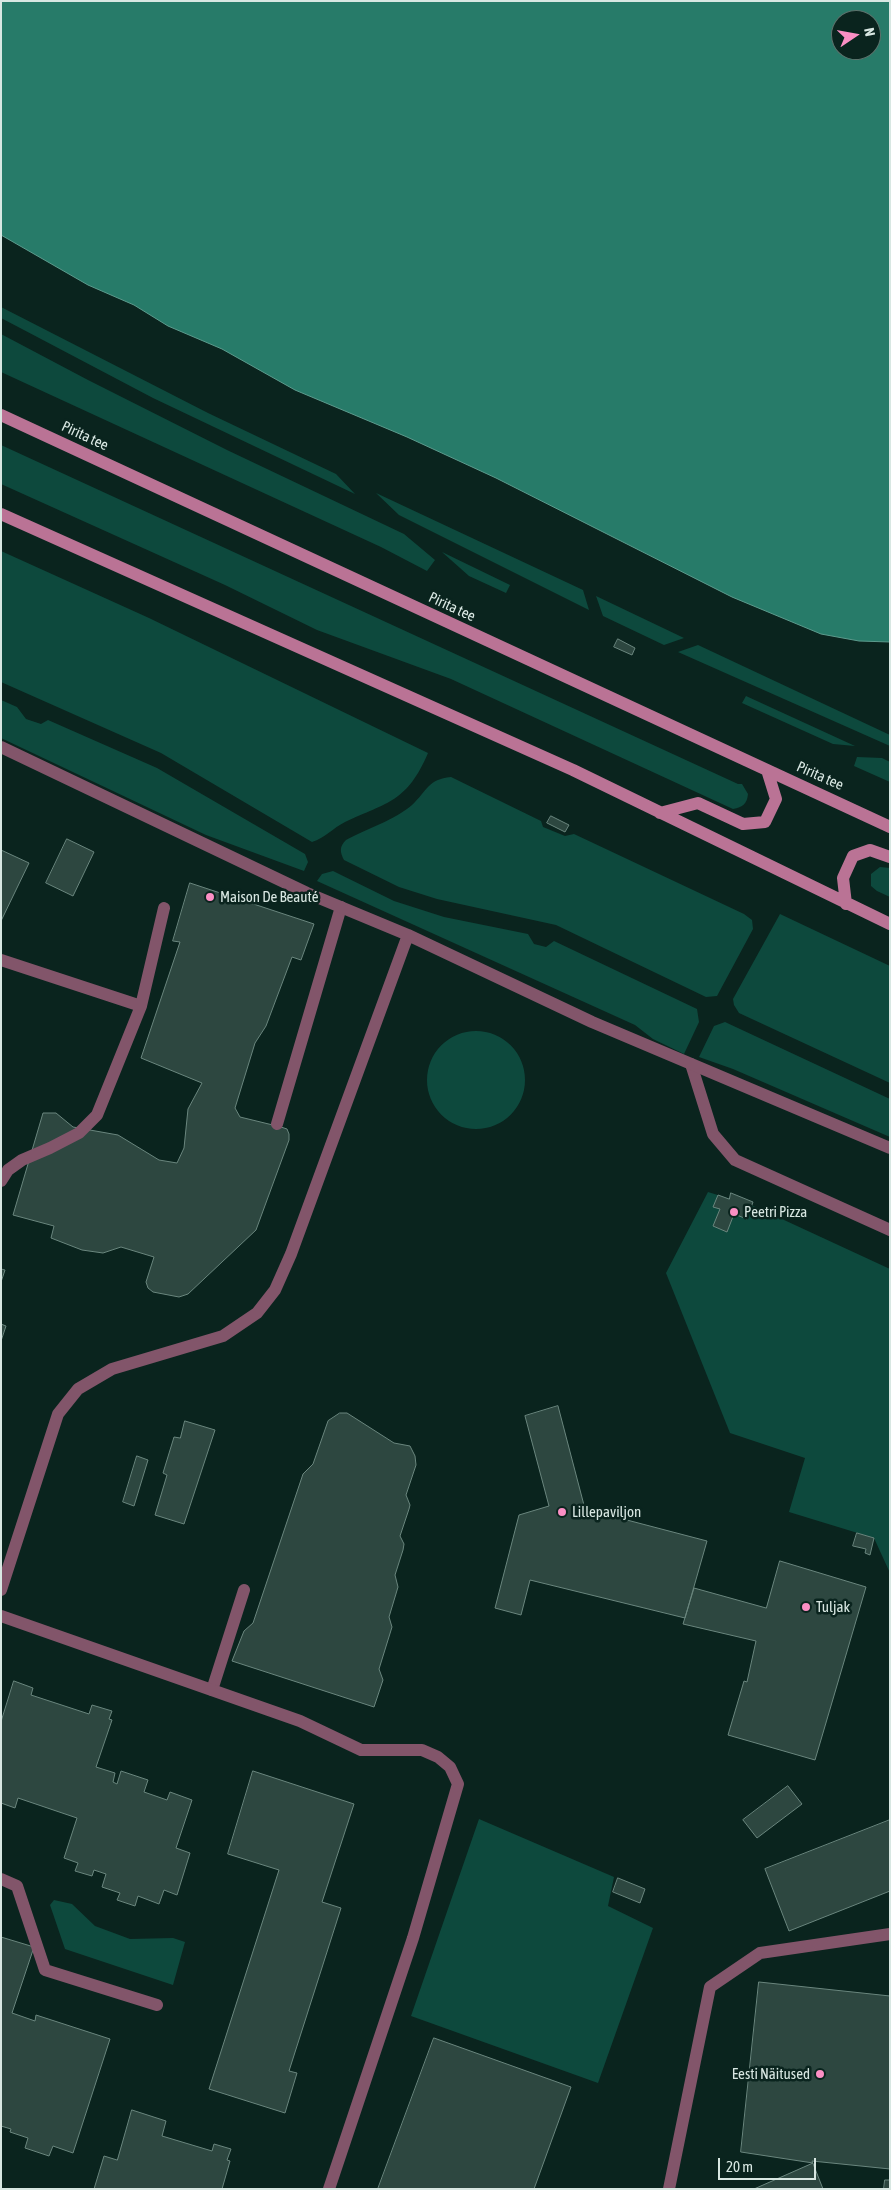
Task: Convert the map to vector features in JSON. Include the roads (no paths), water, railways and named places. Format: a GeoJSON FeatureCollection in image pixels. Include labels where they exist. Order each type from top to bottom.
{"type":"FeatureCollection","features":[{"type":"Feature","properties":{"kind":"main road","name":"Pirita tee"},"geometry":{"type":"LineString","coordinates":[[1,415],[890,826]]}},
{"type":"Feature","properties":{"kind":"main road"},"geometry":{"type":"LineString","coordinates":[[1,514],[573,770],[890,924]]}},
{"type":"Feature","properties":{"kind":"main road"},"geometry":{"type":"LineString","coordinates":[[660,813],[698,803],[743,824],[765,822],[776,800],[767,770]]}},
{"type":"Feature","properties":{"kind":"main road"},"geometry":{"type":"LineString","coordinates":[[846,904],[843,878],[853,856],[870,850],[890,857]]}},
{"type":"Feature","properties":{"kind":"street"},"geometry":{"type":"LineString","coordinates":[[1,747],[341,907],[408,935],[592,1022],[890,1148]]}},
{"type":"Feature","properties":{"kind":"street"},"geometry":{"type":"LineString","coordinates":[[277,1124],[341,907]]}},
{"type":"Feature","properties":{"kind":"street"},"geometry":{"type":"LineString","coordinates":[[1,1181],[8,1170],[22,1160],[79,1133],[97,1115],[141,1006],[164,908]]}},
{"type":"Feature","properties":{"kind":"street"},"geometry":{"type":"LineString","coordinates":[[1,1590],[58,1414],[78,1390],[112,1369],[223,1336],[257,1313],[275,1290],[291,1254],[408,935]]}},
{"type":"Feature","properties":{"kind":"street"},"geometry":{"type":"LineString","coordinates":[[1,960],[141,1006]]}},
{"type":"Feature","properties":{"kind":"street"},"geometry":{"type":"LineString","coordinates":[[691,1064],[713,1134],[735,1160],[890,1230]]}},
{"type":"Feature","properties":{"kind":"street"},"geometry":{"type":"LineString","coordinates":[[212,1690],[244,1590]]}},
{"type":"Feature","properties":{"kind":"street"},"geometry":{"type":"LineString","coordinates":[[1,1616],[300,1721],[361,1750],[422,1750],[438,1757],[450,1767],[458,1784],[413,1938],[330,2189]]}},
{"type":"Feature","properties":{"kind":"street"},"geometry":{"type":"LineString","coordinates":[[1,1880],[17,1886],[45,1970],[158,2006]]}},
{"type":"Feature","properties":{"kind":"street"},"geometry":{"type":"LineString","coordinates":[[669,2189],[710,1987],[760,1954],[890,1934]]}},
{"type":"Feature","properties":{"kind":"place","name":"Maison De Beauté"},"geometry":{"type":"Point","coordinates":[210,897]}},
{"type":"Feature","properties":{"kind":"place","name":"Peetri Pizza"},"geometry":{"type":"Point","coordinates":[734,1212]}},
{"type":"Feature","properties":{"kind":"place","name":"Lillepaviljon"},"geometry":{"type":"Point","coordinates":[562,1512]}},
{"type":"Feature","properties":{"kind":"place","name":"Tuljak"},"geometry":{"type":"Point","coordinates":[806,1607]}},
{"type":"Feature","properties":{"kind":"place","name":"Eesti Näitused"},"geometry":{"type":"Point","coordinates":[820,2074]}}]}
